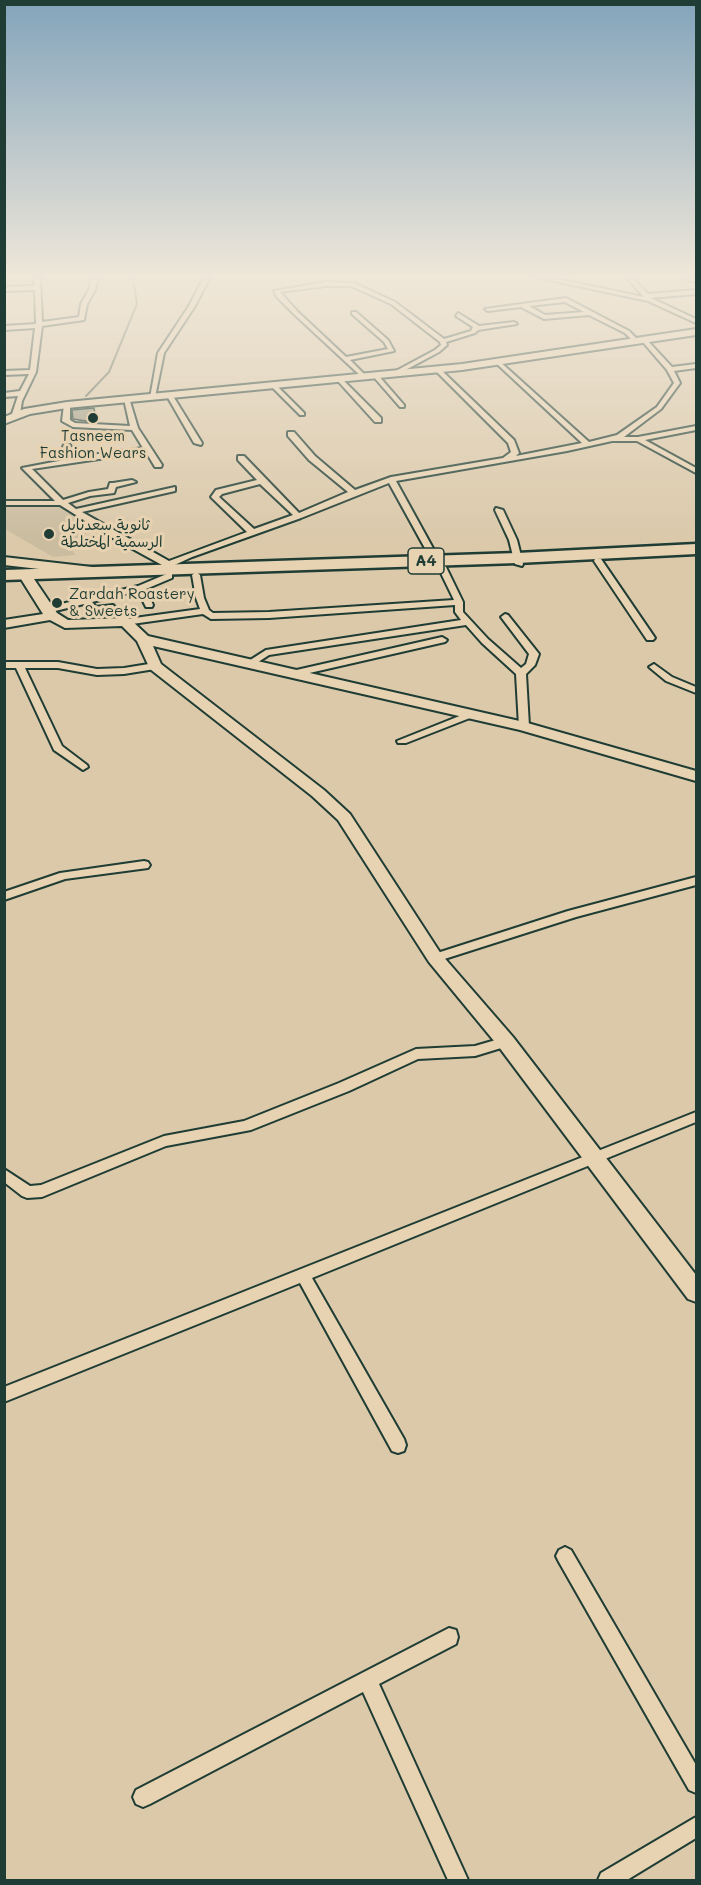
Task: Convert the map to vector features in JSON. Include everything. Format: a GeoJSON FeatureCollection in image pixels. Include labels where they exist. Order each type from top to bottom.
{"type":"FeatureCollection","features":[{"type":"Feature","properties":{"kind":"highway","name":"A4"},"geometry":{"type":"LineString","coordinates":[[4,578],[27,579],[162,571],[196,575],[518,561],[696,549]]}},
{"type":"Feature","properties":{"kind":"highway","name":"A4"},"geometry":{"type":"LineString","coordinates":[[518,561],[696,557]]}},
{"type":"Feature","properties":{"kind":"highway","name":"A4"},"geometry":{"type":"LineString","coordinates":[[4,578],[162,571],[439,564]]}},
{"type":"Feature","properties":{"kind":"street"},"geometry":{"type":"LineString","coordinates":[[16,414],[34,365]]}},
{"type":"Feature","properties":{"kind":"street"},"geometry":{"type":"LineString","coordinates":[[152,397],[159,365]]}},
{"type":"Feature","properties":{"kind":"street"},"geometry":{"type":"LineString","coordinates":[[351,365],[363,376]]}},
{"type":"Feature","properties":{"kind":"street"},"geometry":{"type":"LineString","coordinates":[[396,374],[412,365]]}},
{"type":"Feature","properties":{"kind":"street"},"geometry":{"type":"LineString","coordinates":[[5,421],[16,414],[67,405],[476,365]]}},
{"type":"Feature","properties":{"kind":"street"},"geometry":{"type":"LineString","coordinates":[[501,365],[588,445]]}},
{"type":"Feature","properties":{"kind":"street"},"geometry":{"type":"LineString","coordinates":[[612,439],[643,421],[659,408],[677,383],[666,365]]}},
{"type":"Feature","properties":{"kind":"street"},"geometry":{"type":"LineString","coordinates":[[670,369],[696,366]]}},
{"type":"Feature","properties":{"kind":"street"},"geometry":{"type":"LineString","coordinates":[[438,370],[511,442],[514,453],[505,460]]}},
{"type":"Feature","properties":{"kind":"street"},"geometry":{"type":"LineString","coordinates":[[4,373],[33,372]]}},
{"type":"Feature","properties":{"kind":"street"},"geometry":{"type":"LineString","coordinates":[[375,375],[402,406]]}},
{"type":"Feature","properties":{"kind":"street"},"geometry":{"type":"LineString","coordinates":[[339,379],[378,420]]}},
{"type":"Feature","properties":{"kind":"street"},"geometry":{"type":"LineString","coordinates":[[273,385],[302,414]]}},
{"type":"Feature","properties":{"kind":"street"},"geometry":{"type":"LineString","coordinates":[[4,395],[23,393]]}},
{"type":"Feature","properties":{"kind":"street"},"geometry":{"type":"LineString","coordinates":[[170,396],[198,443]]}},
{"type":"Feature","properties":{"kind":"street"},"geometry":{"type":"LineString","coordinates":[[127,399],[134,428],[158,465]]}},
{"type":"Feature","properties":{"kind":"street"},"geometry":{"type":"LineString","coordinates":[[67,405],[66,421],[73,425],[134,428]]}},
{"type":"Feature","properties":{"kind":"street"},"geometry":{"type":"LineString","coordinates":[[4,624],[141,588],[162,571],[252,532],[391,479],[612,439],[638,439],[696,428]]}},
{"type":"Feature","properties":{"kind":"street"},"geometry":{"type":"LineString","coordinates":[[291,434],[312,458],[354,493]]}},
{"type":"Feature","properties":{"kind":"street"},"geometry":{"type":"LineString","coordinates":[[638,439],[696,471]]}},
{"type":"Feature","properties":{"kind":"street"},"geometry":{"type":"LineString","coordinates":[[67,447],[74,460]]}},
{"type":"Feature","properties":{"kind":"street"},"geometry":{"type":"LineString","coordinates":[[148,449],[26,468],[62,503],[114,535],[162,571]]}},
{"type":"Feature","properties":{"kind":"street"},"geometry":{"type":"LineString","coordinates":[[241,458],[298,516]]}},
{"type":"Feature","properties":{"kind":"street"},"geometry":{"type":"LineString","coordinates":[[391,479],[459,602],[459,612],[522,673],[524,726]]}},
{"type":"Feature","properties":{"kind":"street"},"geometry":{"type":"LineString","coordinates":[[252,532],[215,495],[262,481]]}},
{"type":"Feature","properties":{"kind":"street"},"geometry":{"type":"LineString","coordinates":[[4,503],[62,503],[89,494],[111,491],[113,485],[132,482]]}},
{"type":"Feature","properties":{"kind":"street"},"geometry":{"type":"LineString","coordinates":[[76,511],[172,489]]}},
{"type":"Feature","properties":{"kind":"street"},"geometry":{"type":"LineString","coordinates":[[499,510],[513,540],[518,561]]}},
{"type":"Feature","properties":{"kind":"street"},"geometry":{"type":"LineString","coordinates":[[4,561],[100,573]]}},
{"type":"Feature","properties":{"kind":"street"},"geometry":{"type":"LineString","coordinates":[[598,561],[650,638]]}},
{"type":"Feature","properties":{"kind":"street"},"geometry":{"type":"LineString","coordinates":[[196,575],[205,611],[211,616],[269,615],[459,602]]}},
{"type":"Feature","properties":{"kind":"street"},"geometry":{"type":"LineString","coordinates":[[27,579],[35,595],[50,613],[68,624],[124,622],[205,611]]}},
{"type":"Feature","properties":{"kind":"street"},"geometry":{"type":"LineString","coordinates":[[141,588],[149,605]]}},
{"type":"Feature","properties":{"kind":"street"},"geometry":{"type":"LineString","coordinates":[[86,601],[94,610],[110,607],[143,639],[155,666],[318,793],[344,817],[435,958],[506,1042],[696,1292]]}},
{"type":"Feature","properties":{"kind":"street"},"geometry":{"type":"LineString","coordinates":[[505,616],[534,654],[530,666],[522,673]]}},
{"type":"Feature","properties":{"kind":"street"},"geometry":{"type":"LineString","coordinates":[[249,664],[266,653],[467,622]]}},
{"type":"Feature","properties":{"kind":"street"},"geometry":{"type":"LineString","coordinates":[[143,639],[524,726],[696,776]]}},
{"type":"Feature","properties":{"kind":"street"},"geometry":{"type":"LineString","coordinates":[[292,674],[442,640]]}},
{"type":"Feature","properties":{"kind":"street"},"geometry":{"type":"LineString","coordinates":[[4,664],[58,665],[97,672],[155,666]]}},
{"type":"Feature","properties":{"kind":"street"},"geometry":{"type":"LineString","coordinates":[[19,665],[58,747],[83,767]]}},
{"type":"Feature","properties":{"kind":"street"},"geometry":{"type":"LineString","coordinates":[[654,667],[669,679],[696,690]]}},
{"type":"Feature","properties":{"kind":"street"},"geometry":{"type":"LineString","coordinates":[[402,741],[472,714]]}},
{"type":"Feature","properties":{"kind":"street"},"geometry":{"type":"LineString","coordinates":[[4,896],[64,876],[144,865]]}},
{"type":"Feature","properties":{"kind":"street"},"geometry":{"type":"LineString","coordinates":[[435,958],[572,914],[696,881]]}},
{"type":"Feature","properties":{"kind":"street"},"geometry":{"type":"LineString","coordinates":[[4,1174],[27,1192],[42,1191],[164,1141],[246,1126],[344,1087],[416,1054],[475,1051],[506,1042]]}},
{"type":"Feature","properties":{"kind":"street"},"geometry":{"type":"LineString","coordinates":[[4,1395],[696,1118]]}},
{"type":"Feature","properties":{"kind":"street"},"geometry":{"type":"LineString","coordinates":[[303,1275],[398,1445]]}},
{"type":"Feature","properties":{"kind":"street"},"geometry":{"type":"LineString","coordinates":[[565,1556],[696,1783]]}},
{"type":"Feature","properties":{"kind":"street"},"geometry":{"type":"LineString","coordinates":[[143,1797],[449,1636]]}},
{"type":"Feature","properties":{"kind":"street"},"geometry":{"type":"LineString","coordinates":[[367,1679],[458,1881]]}},
{"type":"Feature","properties":{"kind":"street"},"geometry":{"type":"LineString","coordinates":[[608,1881],[696,1827]]}},
{"type":"Feature","properties":{"kind":"shaded area","name":"ثانوية سعدنايل الرسمية المختلطة"},"geometry":{"type":"Polygon","coordinates":[[[5,506],[61,507],[87,528],[85,538],[67,538],[75,555],[53,557],[5,529],[5,506]]]}},
{"type":"Feature","properties":{"kind":"building"},"geometry":{"type":"Polygon","coordinates":[[[94,408],[96,420],[92,422],[73,419],[72,410],[94,408]]]}},
{"type":"Feature","properties":{"kind":"waterway"},"geometry":{"type":"LineString","coordinates":[[86,396],[109,372],[112,365]]}},
{"type":"Feature","properties":{"kind":"place","name":"Tasneem Fashion Wears"},"geometry":{"type":"Point","coordinates":[93,418]}},
{"type":"Feature","properties":{"kind":"place","name":"ثانوية سعدنايل الرسمية المختلطة"},"geometry":{"type":"Point","coordinates":[49,534]}},
{"type":"Feature","properties":{"kind":"place","name":"Zardah Roastery & Sweets"},"geometry":{"type":"Point","coordinates":[57,603]}}]}
